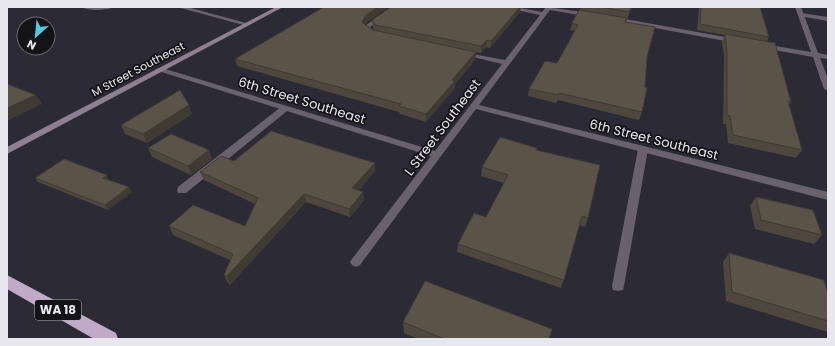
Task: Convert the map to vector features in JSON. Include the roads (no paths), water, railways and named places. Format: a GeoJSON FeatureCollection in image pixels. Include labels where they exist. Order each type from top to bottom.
{"type":"FeatureCollection","features":[{"type":"Feature","properties":{"kind":"highway","name":"WA 18"},"geometry":{"type":"LineString","coordinates":[[7,281],[110,339]]}},
{"type":"Feature","properties":{"kind":"main road","name":"M Street Southeast"},"geometry":{"type":"LineString","coordinates":[[7,151],[280,7]]}},
{"type":"Feature","properties":{"kind":"street"},"geometry":{"type":"LineString","coordinates":[[84,7],[111,7]]}},
{"type":"Feature","properties":{"kind":"street"},"geometry":{"type":"LineString","coordinates":[[180,7],[248,24]]}},
{"type":"Feature","properties":{"kind":"street"},"geometry":{"type":"LineString","coordinates":[[383,36],[369,31],[367,27],[395,7]]}},
{"type":"Feature","properties":{"kind":"street"},"geometry":{"type":"LineString","coordinates":[[505,7],[596,16]]}},
{"type":"Feature","properties":{"kind":"street"},"geometry":{"type":"LineString","coordinates":[[798,7],[828,89]]}},
{"type":"Feature","properties":{"kind":"street","name":"L Street Southeast"},"geometry":{"type":"LineString","coordinates":[[356,262],[547,10]]}},
{"type":"Feature","properties":{"kind":"street"},"geometry":{"type":"LineString","coordinates":[[801,15],[828,19]]}},
{"type":"Feature","properties":{"kind":"street"},"geometry":{"type":"LineString","coordinates":[[604,18],[745,42]]}},
{"type":"Feature","properties":{"kind":"street"},"geometry":{"type":"LineString","coordinates":[[753,44],[828,57]]}},
{"type":"Feature","properties":{"kind":"street"},"geometry":{"type":"LineString","coordinates":[[453,51],[507,63]]}},
{"type":"Feature","properties":{"kind":"street","name":"6th Street Southeast"},"geometry":{"type":"LineString","coordinates":[[159,70],[437,155]]}},
{"type":"Feature","properties":{"kind":"street","name":"6th Street Southeast"},"geometry":{"type":"LineString","coordinates":[[474,106],[828,196]]}},
{"type":"Feature","properties":{"kind":"street"},"geometry":{"type":"LineString","coordinates":[[182,190],[284,109]]}},
{"type":"Feature","properties":{"kind":"street"},"geometry":{"type":"LineString","coordinates":[[618,286],[643,149]]}}]}
